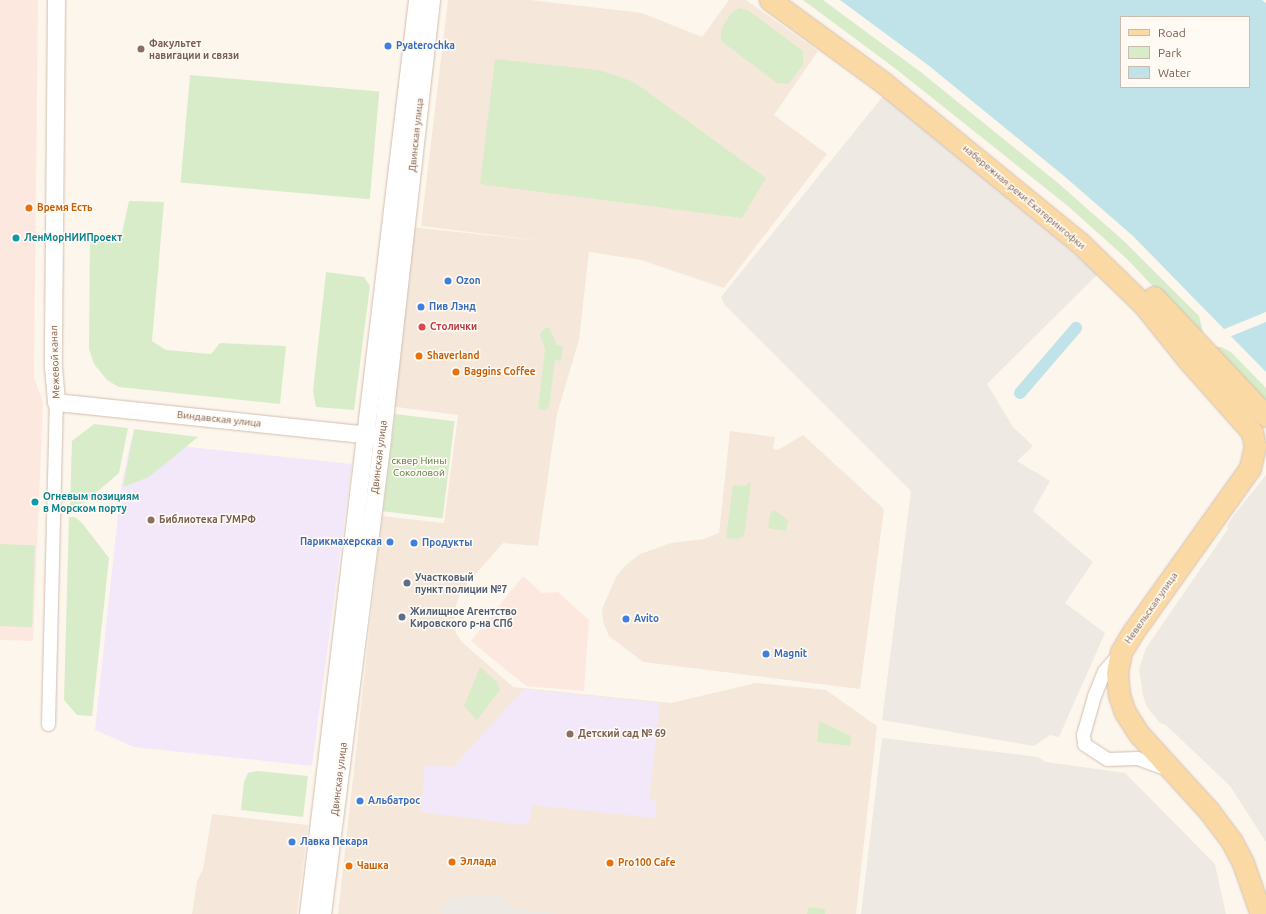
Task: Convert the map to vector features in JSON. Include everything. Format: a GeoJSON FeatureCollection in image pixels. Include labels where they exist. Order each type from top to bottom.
{"type":"FeatureCollection","features":[{"type":"Feature","properties":{"kind":"main road","name":"набережная реки Екатерингофки"},"geometry":{"type":"LineString","coordinates":[[770,0],[884,84],[1079,242],[1143,304],[1189,361],[1248,426]]}},
{"type":"Feature","properties":{"kind":"main road","name":"набережная реки Екатерингофки"},"geometry":{"type":"LineString","coordinates":[[791,0],[892,74],[1090,234],[1151,294],[1266,416]]}},
{"type":"Feature","properties":{"kind":"main road","name":"Невельская улица"},"geometry":{"type":"LineString","coordinates":[[1248,426],[1255,439],[1258,462],[1133,632],[1121,652],[1117,672],[1119,695],[1125,712],[1139,734],[1209,811],[1231,840],[1249,878],[1259,912]]}},
{"type":"Feature","properties":{"kind":"street","name":"Межевой канал"},"geometry":{"type":"LineString","coordinates":[[48,724],[56,402],[53,367],[56,0]]}},
{"type":"Feature","properties":{"kind":"street","name":"Двинская улица"},"geometry":{"type":"LineString","coordinates":[[322,914],[374,436],[417,0]]}},
{"type":"Feature","properties":{"kind":"street","name":"Двинская улица"},"geometry":{"type":"LineString","coordinates":[[308,914],[374,436],[431,0]]}},
{"type":"Feature","properties":{"kind":"street","name":"Виндавская улица"},"geometry":{"type":"LineString","coordinates":[[56,402],[374,436]]}},
{"type":"Feature","properties":{"kind":"street"},"geometry":{"type":"LineString","coordinates":[[1121,652],[1104,671],[1083,734],[1084,744],[1107,758],[1137,758],[1172,771]]}},
{"type":"Feature","properties":{"kind":"shaded area"},"geometry":{"type":"Polygon","coordinates":[[[0,0],[38,0],[34,377],[43,403],[33,641],[0,640],[0,0]]]}},
{"type":"Feature","properties":{"kind":"shaded area"},"geometry":{"type":"Polygon","coordinates":[[[448,0],[530,0],[642,13],[702,37],[729,0],[746,0],[818,51],[774,115],[827,154],[724,288],[641,260],[589,252],[579,340],[557,414],[538,546],[503,543],[460,592],[454,613],[456,633],[461,641],[513,687],[671,703],[756,683],[826,690],[877,726],[856,914],[338,914],[382,516],[444,523],[458,415],[389,406],[410,227],[542,241],[421,226],[448,0]]]}},
{"type":"Feature","properties":{"kind":"shaded area"},"geometry":{"type":"Polygon","coordinates":[[[884,95],[995,185],[1098,274],[987,384],[1013,427],[1033,446],[1017,461],[1050,481],[1033,511],[1093,562],[1065,603],[1105,633],[1059,737],[1050,735],[1034,746],[882,720],[911,491],[724,304],[721,297],[884,95]]]}},
{"type":"Feature","properties":{"kind":"shaded area"},"geometry":{"type":"Polygon","coordinates":[[[730,431],[775,437],[773,449],[778,450],[803,435],[884,509],[860,689],[643,662],[609,636],[603,622],[602,609],[617,575],[627,564],[640,554],[671,543],[704,539],[719,533],[730,431]]]}},
{"type":"Feature","properties":{"kind":"shaded area"},"geometry":{"type":"Polygon","coordinates":[[[131,441],[352,464],[312,766],[134,747],[95,730],[121,487],[131,441]]]}},
{"type":"Feature","properties":{"kind":"shaded area"},"geometry":{"type":"Polygon","coordinates":[[[1266,475],[1266,842],[1230,786],[1166,725],[1160,723],[1147,707],[1143,696],[1139,669],[1146,648],[1228,529],[1227,526],[1234,515],[1266,475]]]}},
{"type":"Feature","properties":{"kind":"shaded area"},"geometry":{"type":"Polygon","coordinates":[[[523,576],[542,593],[558,592],[589,620],[584,691],[526,686],[471,641],[523,576]]]}},
{"type":"Feature","properties":{"kind":"shaded area","name":"Детский сад № 69"},"geometry":{"type":"Polygon","coordinates":[[[524,689],[660,703],[649,800],[656,801],[655,818],[532,805],[530,821],[525,825],[421,812],[425,765],[453,767],[524,689]]]}},
{"type":"Feature","properties":{"kind":"shaded area"},"geometry":{"type":"Polygon","coordinates":[[[882,738],[1038,757],[1046,762],[1125,773],[1215,864],[1226,914],[861,914],[882,738]]]}},
{"type":"Feature","properties":{"kind":"shaded area"},"geometry":{"type":"Polygon","coordinates":[[[212,814],[308,825],[297,914],[192,914],[197,881],[203,869],[212,814]]]}},
{"type":"Feature","properties":{"kind":"shaded area"},"geometry":{"type":"Polygon","coordinates":[[[464,894],[504,897],[516,909],[559,914],[441,914],[443,901],[464,894]]]}},
{"type":"Feature","properties":{"kind":"green space"},"geometry":{"type":"Polygon","coordinates":[[[803,0],[823,0],[922,73],[1058,183],[1125,242],[1199,316],[1203,332],[1196,332],[1127,259],[1069,207],[896,69],[803,0]]]}},
{"type":"Feature","properties":{"kind":"green space"},"geometry":{"type":"Polygon","coordinates":[[[739,8],[748,10],[803,51],[803,65],[788,84],[777,83],[721,41],[721,29],[732,12],[739,8]]]}},
{"type":"Feature","properties":{"kind":"green space"},"geometry":{"type":"Polygon","coordinates":[[[495,59],[599,70],[634,82],[766,178],[742,218],[480,184],[495,59]]]}},
{"type":"Feature","properties":{"kind":"green space"},"geometry":{"type":"Polygon","coordinates":[[[190,75],[379,92],[370,199],[181,183],[190,75]]]}},
{"type":"Feature","properties":{"kind":"green space"},"geometry":{"type":"Polygon","coordinates":[[[129,201],[164,202],[152,341],[166,350],[211,354],[220,343],[286,346],[280,404],[119,387],[107,380],[94,364],[89,349],[90,234],[122,233],[129,201]]]}},
{"type":"Feature","properties":{"kind":"green space"},"geometry":{"type":"Polygon","coordinates":[[[326,272],[364,277],[370,286],[354,410],[316,407],[313,391],[326,272]]]}},
{"type":"Feature","properties":{"kind":"green space"},"geometry":{"type":"Polygon","coordinates":[[[545,328],[549,328],[557,345],[563,346],[561,361],[555,360],[549,407],[545,410],[538,409],[545,350],[540,334],[545,328]]]}},
{"type":"Feature","properties":{"kind":"green space"},"geometry":{"type":"Polygon","coordinates":[[[1210,347],[1221,347],[1231,352],[1266,388],[1266,406],[1210,347]]]}},
{"type":"Feature","properties":{"kind":"green space","name":"сквер Нины Соколовой"},"geometry":{"type":"Polygon","coordinates":[[[395,414],[455,421],[443,519],[383,511],[395,414]]]}},
{"type":"Feature","properties":{"kind":"green space"},"geometry":{"type":"Polygon","coordinates":[[[94,424],[128,428],[119,473],[84,503],[70,507],[72,441],[94,424]]]}},
{"type":"Feature","properties":{"kind":"green space"},"geometry":{"type":"Polygon","coordinates":[[[134,429],[198,437],[149,477],[123,487],[134,429]]]}},
{"type":"Feature","properties":{"kind":"green space"},"geometry":{"type":"Polygon","coordinates":[[[747,483],[751,483],[744,536],[737,539],[726,538],[733,485],[747,486],[747,483]]]}},
{"type":"Feature","properties":{"kind":"green space"},"geometry":{"type":"Polygon","coordinates":[[[774,510],[788,520],[786,531],[768,528],[770,514],[774,510]]]}},
{"type":"Feature","properties":{"kind":"green space"},"geometry":{"type":"Polygon","coordinates":[[[69,517],[75,517],[82,523],[109,558],[92,716],[77,715],[64,700],[69,517]]]}},
{"type":"Feature","properties":{"kind":"green space"},"geometry":{"type":"Polygon","coordinates":[[[0,544],[35,545],[32,627],[0,626],[0,544]]]}},
{"type":"Feature","properties":{"kind":"green space"},"geometry":{"type":"Polygon","coordinates":[[[480,667],[497,682],[500,690],[477,720],[464,706],[480,667]]]}},
{"type":"Feature","properties":{"kind":"green space"},"geometry":{"type":"Polygon","coordinates":[[[819,721],[851,736],[850,746],[817,742],[819,721]]]}},
{"type":"Feature","properties":{"kind":"green space"},"geometry":{"type":"Polygon","coordinates":[[[257,771],[308,776],[303,817],[241,810],[244,782],[248,773],[257,771]]]}},
{"type":"Feature","properties":{"kind":"green space"},"geometry":{"type":"Polygon","coordinates":[[[808,907],[825,909],[825,914],[807,914],[808,907]]]}},
{"type":"Feature","properties":{"kind":"water"},"geometry":{"type":"Polygon","coordinates":[[[840,0],[1262,0],[1266,3],[1266,372],[1133,236],[1064,176],[928,65],[840,0]]]}},
{"type":"Feature","properties":{"kind":"pier"},"geometry":{"type":"Polygon","coordinates":[[[1266,312],[1266,322],[1229,337],[1222,330],[1266,312]]]}},
{"type":"Feature","properties":{"kind":"waterway"},"geometry":{"type":"LineString","coordinates":[[1020,393],[1076,328]]}},
{"type":"Feature","properties":{"kind":"place","name":"Pyaterochka"},"geometry":{"type":"Point","coordinates":[388,46]}},
{"type":"Feature","properties":{"kind":"place","name":"Факультет навигации и связи"},"geometry":{"type":"Point","coordinates":[141,49]}},
{"type":"Feature","properties":{"kind":"place","name":"Время Есть"},"geometry":{"type":"Point","coordinates":[29,208]}},
{"type":"Feature","properties":{"kind":"place","name":"ЛенМорНИИПроект"},"geometry":{"type":"Point","coordinates":[16,238]}},
{"type":"Feature","properties":{"kind":"place","name":"Ozon"},"geometry":{"type":"Point","coordinates":[448,281]}},
{"type":"Feature","properties":{"kind":"place","name":"Пив Лэнд"},"geometry":{"type":"Point","coordinates":[421,307]}},
{"type":"Feature","properties":{"kind":"place","name":"Столички"},"geometry":{"type":"Point","coordinates":[422,327]}},
{"type":"Feature","properties":{"kind":"place","name":"Shaverland"},"geometry":{"type":"Point","coordinates":[419,356]}},
{"type":"Feature","properties":{"kind":"place","name":"Baggins Coffee"},"geometry":{"type":"Point","coordinates":[456,372]}},
{"type":"Feature","properties":{"kind":"place","name":"Огневым позициям в Морском порту"},"geometry":{"type":"Point","coordinates":[35,502]}},
{"type":"Feature","properties":{"kind":"place","name":"Библиотека ГУМРФ"},"geometry":{"type":"Point","coordinates":[151,520]}},
{"type":"Feature","properties":{"kind":"place","name":"Парикмахерская"},"geometry":{"type":"Point","coordinates":[390,542]}},
{"type":"Feature","properties":{"kind":"place","name":"Продукты"},"geometry":{"type":"Point","coordinates":[414,543]}},
{"type":"Feature","properties":{"kind":"place","name":"Участковый пункт полиции №7"},"geometry":{"type":"Point","coordinates":[407,583]}},
{"type":"Feature","properties":{"kind":"place","name":"Жилищное Агентство Кировского р-на СПб"},"geometry":{"type":"Point","coordinates":[402,617]}},
{"type":"Feature","properties":{"kind":"place","name":"Avito"},"geometry":{"type":"Point","coordinates":[626,619]}},
{"type":"Feature","properties":{"kind":"place","name":"Magnit"},"geometry":{"type":"Point","coordinates":[766,654]}},
{"type":"Feature","properties":{"kind":"place","name":"Детский сад № 69"},"geometry":{"type":"Point","coordinates":[570,734]}},
{"type":"Feature","properties":{"kind":"place","name":"Альбатрос"},"geometry":{"type":"Point","coordinates":[360,801]}},
{"type":"Feature","properties":{"kind":"place","name":"Лавка Пекаря"},"geometry":{"type":"Point","coordinates":[292,842]}},
{"type":"Feature","properties":{"kind":"place","name":"Эллада"},"geometry":{"type":"Point","coordinates":[452,862]}},
{"type":"Feature","properties":{"kind":"place","name":"Pro100 Cafe"},"geometry":{"type":"Point","coordinates":[610,863]}},
{"type":"Feature","properties":{"kind":"place","name":"Чашка"},"geometry":{"type":"Point","coordinates":[349,866]}}]}
